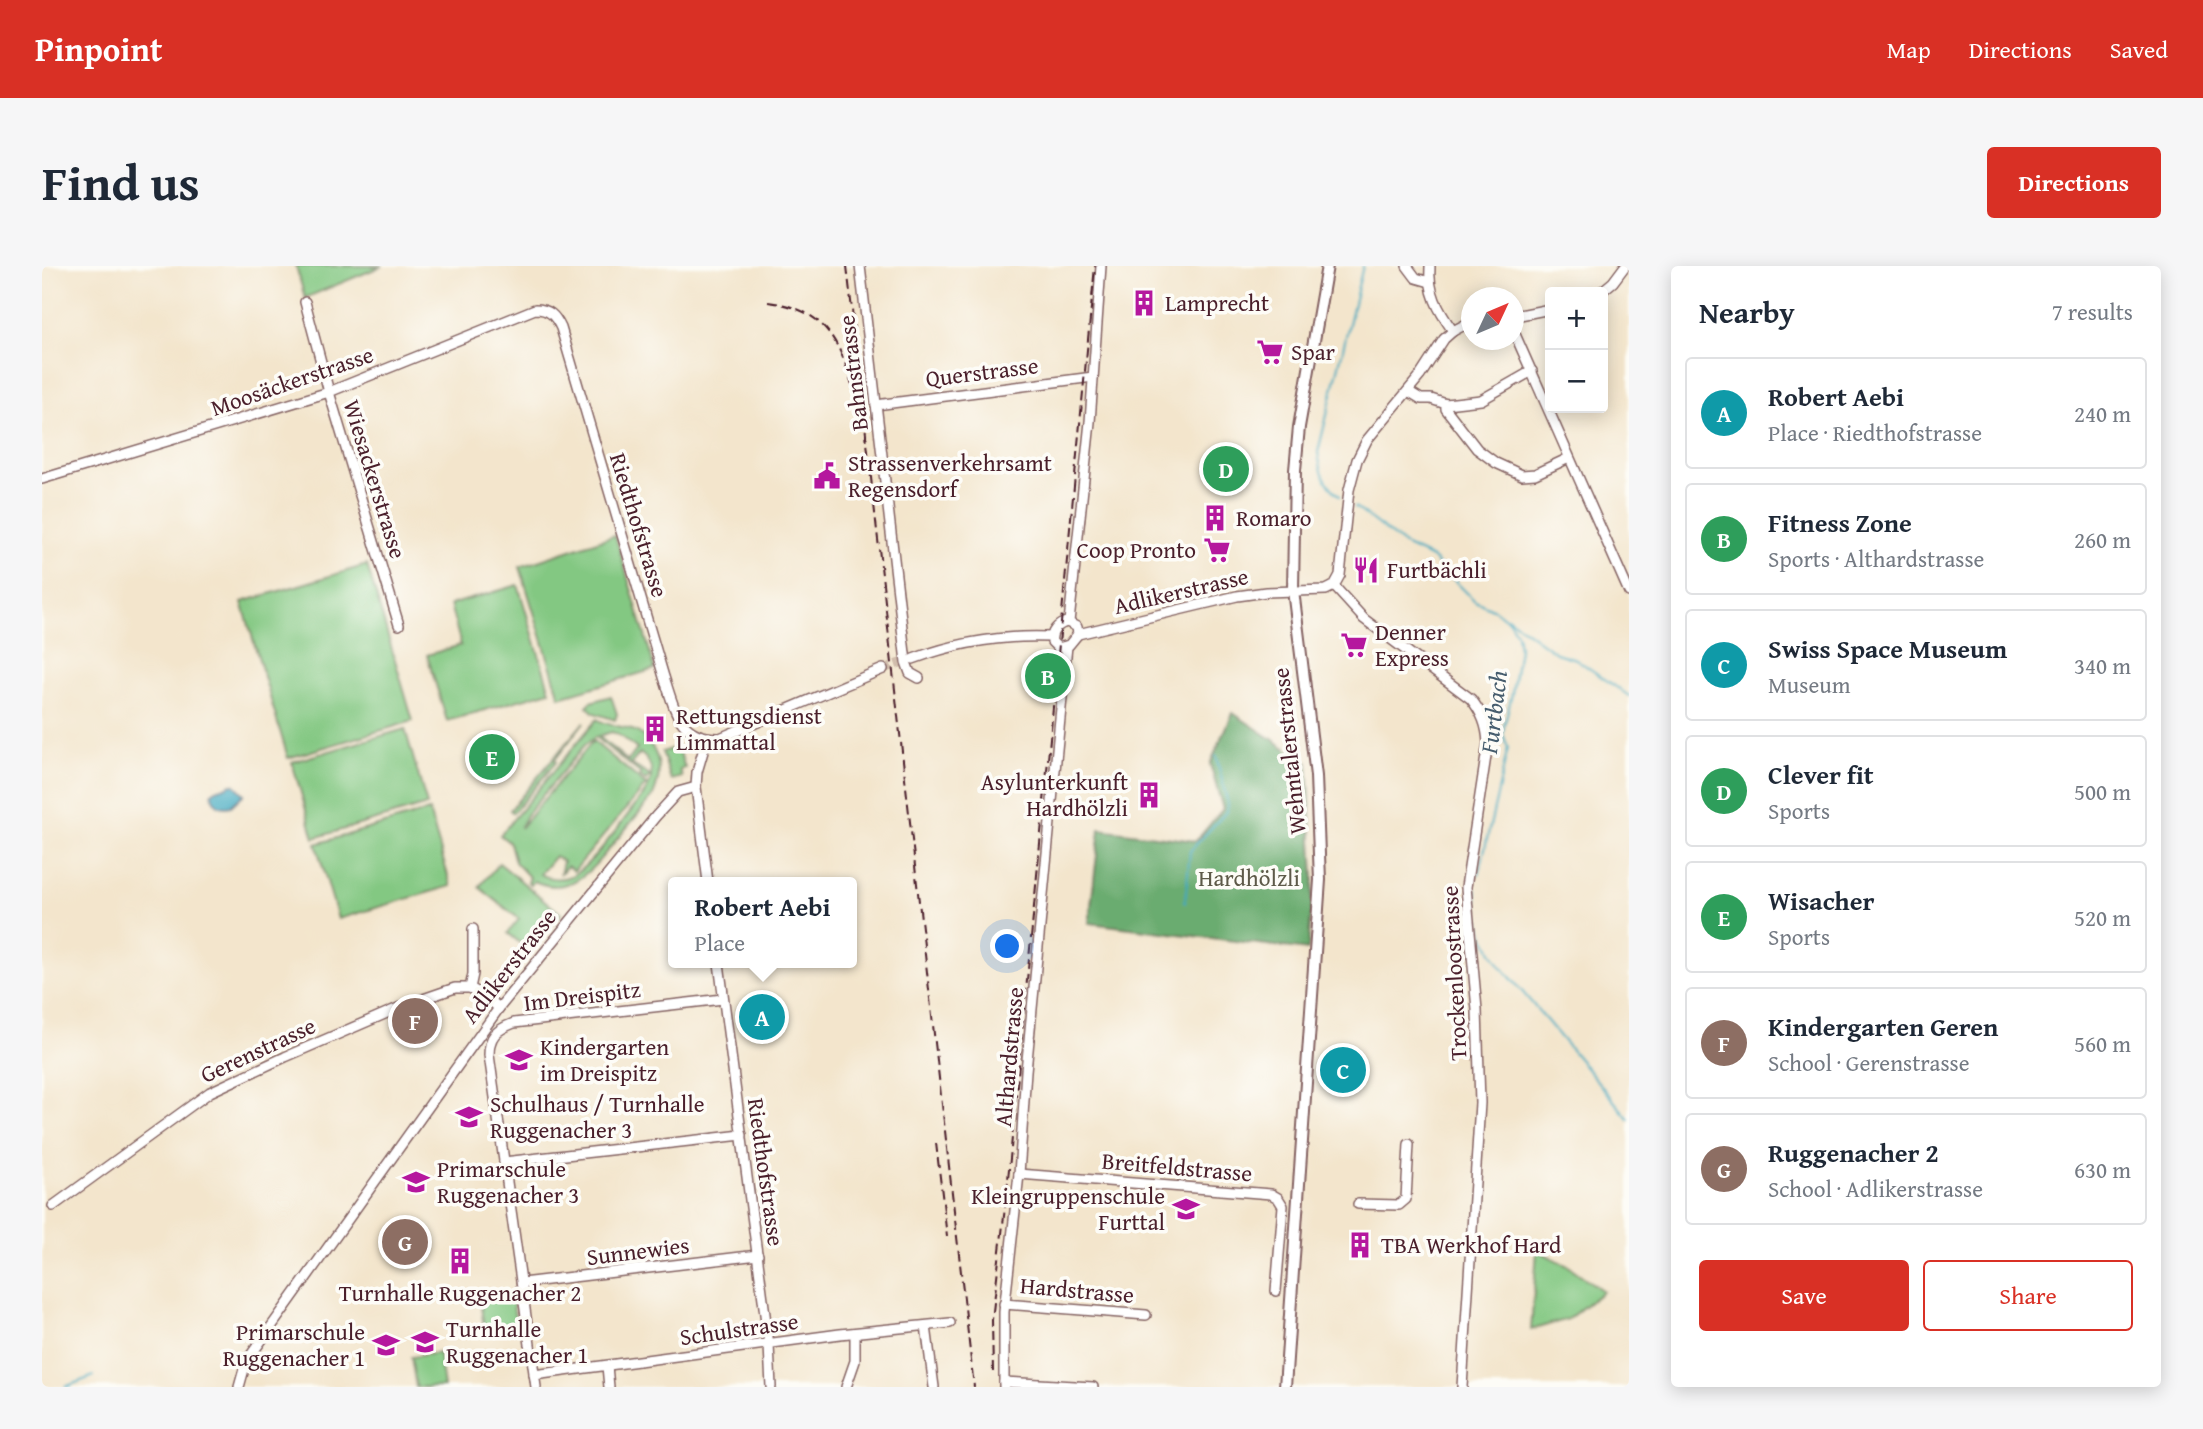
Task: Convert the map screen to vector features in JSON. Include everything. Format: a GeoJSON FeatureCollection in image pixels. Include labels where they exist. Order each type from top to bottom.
{"type":"FeatureCollection","features":[{"type":"Feature","properties":{"kind":"main road","name":"Wehntalerstrasse"},"geometry":{"type":"LineString","coordinates":[[1286,1381],[1320,880],[1316,776],[1293,590],[1295,470],[1299,427],[1327,266]]}},
{"type":"Feature","properties":{"kind":"main road"},"geometry":{"type":"LineString","coordinates":[[1279,1387],[1286,1381]]}},
{"type":"Feature","properties":{"kind":"street","name":"Bahnstrasse"},"geometry":{"type":"LineString","coordinates":[[860,266],[906,662],[910,673],[919,678]]}},
{"type":"Feature","properties":{"kind":"street"},"geometry":{"type":"LineString","coordinates":[[1069,622],[1101,266]]}},
{"type":"Feature","properties":{"kind":"street"},"geometry":{"type":"LineString","coordinates":[[1407,266],[1416,278],[1430,282]]}},
{"type":"Feature","properties":{"kind":"street"},"geometry":{"type":"LineString","coordinates":[[1430,266],[1434,300],[1453,331]]}},
{"type":"Feature","properties":{"kind":"street"},"geometry":{"type":"LineString","coordinates":[[1607,287],[1625,266]]}},
{"type":"Feature","properties":{"kind":"street","name":"Wiesackerstrasse"},"geometry":{"type":"LineString","coordinates":[[305,302],[329,392],[399,625]]}},
{"type":"Feature","properties":{"kind":"street","name":"Moosäckerstrasse"},"geometry":{"type":"LineString","coordinates":[[42,478],[329,392],[535,309],[549,312]]}},
{"type":"Feature","properties":{"kind":"street"},"geometry":{"type":"LineString","coordinates":[[1524,314],[1545,311]]}},
{"type":"Feature","properties":{"kind":"street","name":"Riedthofstrasse"},"geometry":{"type":"LineString","coordinates":[[549,312],[561,328],[674,708],[689,731],[707,738]]}},
{"type":"Feature","properties":{"kind":"street"},"geometry":{"type":"LineString","coordinates":[[1293,590],[1326,590],[1334,586],[1340,575],[1349,491],[1357,460],[1377,426],[1408,391],[1439,344],[1461,327]]}},
{"type":"Feature","properties":{"kind":"street"},"geometry":{"type":"LineString","coordinates":[[1522,350],[1629,592]]}},
{"type":"Feature","properties":{"kind":"street"},"geometry":{"type":"LineString","coordinates":[[1408,391],[1421,399],[1446,404],[1481,400],[1532,371]]}},
{"type":"Feature","properties":{"kind":"street","name":"Querstrasse"},"geometry":{"type":"LineString","coordinates":[[876,405],[1093,377]]}},
{"type":"Feature","properties":{"kind":"street"},"geometry":{"type":"LineString","coordinates":[[1446,404],[1446,409],[1477,449],[1496,463],[1522,475],[1535,474],[1569,458]]}},
{"type":"Feature","properties":{"kind":"street","name":"Trockenloostrasse"},"geometry":{"type":"LineString","coordinates":[[1334,586],[1364,619],[1471,699],[1479,709],[1488,733],[1466,887],[1477,1010],[1480,1103],[1462,1387]]}},
{"type":"Feature","properties":{"kind":"street","name":"Adlikerstrasse"},"geometry":{"type":"LineString","coordinates":[[1078,634],[1237,596],[1293,590]]}},
{"type":"Feature","properties":{"kind":"street"},"geometry":{"type":"LineString","coordinates":[[1069,622],[1077,626],[1078,634],[1067,646],[1057,647],[1051,637],[1057,627],[1069,622]]}},
{"type":"Feature","properties":{"kind":"street"},"geometry":{"type":"LineString","coordinates":[[913,659],[975,642],[1051,637]]}},
{"type":"Feature","properties":{"kind":"street","name":"Althardstrasse"},"geometry":{"type":"LineString","coordinates":[[1004,1385],[1004,1304],[1019,1174],[1026,1071],[1067,646]]}},
{"type":"Feature","properties":{"kind":"street"},"geometry":{"type":"LineString","coordinates":[[707,877],[696,787],[697,772],[707,738],[732,735],[883,669]]}},
{"type":"Feature","properties":{"kind":"street","name":"Adlikerstrasse"},"geometry":{"type":"LineString","coordinates":[[239,1387],[246,1362],[499,1008],[656,816],[678,792],[696,787]]}},
{"type":"Feature","properties":{"kind":"street"},"geometry":{"type":"LineString","coordinates":[[472,929],[473,974],[470,988],[499,1008]]}},
{"type":"Feature","properties":{"kind":"street","name":"Riedthofstrasse"},"geometry":{"type":"LineString","coordinates":[[720,968],[758,1255],[769,1345],[771,1387]]}},
{"type":"Feature","properties":{"kind":"street","name":"Gerenstrasse"},"geometry":{"type":"LineString","coordinates":[[53,1206],[210,1092],[403,1006],[455,988],[470,988]]}},
{"type":"Feature","properties":{"kind":"street","name":"Im Dreispitz"},"geometry":{"type":"LineString","coordinates":[[504,1162],[489,1055],[491,1037],[499,1029],[514,1023],[723,999]]}},
{"type":"Feature","properties":{"kind":"street"},"geometry":{"type":"LineString","coordinates":[[536,1387],[504,1162],[742,1135]]}},
{"type":"Feature","properties":{"kind":"street"},"geometry":{"type":"LineString","coordinates":[[1358,1204],[1399,1205],[1406,1199],[1409,1144]]}},
{"type":"Feature","properties":{"kind":"street","name":"Breitfeldstrasse"},"geometry":{"type":"LineString","coordinates":[[1019,1174],[1271,1194],[1278,1198],[1283,1206],[1276,1291]]}},
{"type":"Feature","properties":{"kind":"street","name":"Sunnewies"},"geometry":{"type":"LineString","coordinates":[[522,1283],[758,1255]]}},
{"type":"Feature","properties":{"kind":"street","name":"Hardstrasse"},"geometry":{"type":"LineString","coordinates":[[1004,1304],[1146,1315]]}},
{"type":"Feature","properties":{"kind":"street","name":"Schulstrasse"},"geometry":{"type":"LineString","coordinates":[[534,1376],[950,1323]]}},
{"type":"Feature","properties":{"kind":"street"},"geometry":{"type":"LineString","coordinates":[[926,1326],[934,1387]]}},
{"type":"Feature","properties":{"kind":"street"},"geometry":{"type":"LineString","coordinates":[[849,1386],[855,1361],[855,1334]]}},
{"type":"Feature","properties":{"kind":"street"},"geometry":{"type":"LineString","coordinates":[[607,1366],[609,1387]]}},
{"type":"Feature","properties":{"kind":"street"},"geometry":{"type":"LineString","coordinates":[[1004,1385],[1093,1387]]}},
{"type":"Feature","properties":{"kind":"green space"},"geometry":{"type":"Polygon","coordinates":[[[296,266],[382,266],[305,298],[296,266]]]}},
{"type":"Feature","properties":{"kind":"green space"},"geometry":{"type":"Polygon","coordinates":[[[615,535],[655,669],[560,697],[520,567],[615,535]]]}},
{"type":"Feature","properties":{"kind":"green space"},"geometry":{"type":"Polygon","coordinates":[[[367,565],[413,721],[288,758],[242,602],[367,565]]]}},
{"type":"Feature","properties":{"kind":"green space"},"geometry":{"type":"Polygon","coordinates":[[[518,585],[550,691],[447,721],[427,655],[461,645],[450,605],[518,585]]]}},
{"type":"Feature","properties":{"kind":"green space"},"geometry":{"type":"Polygon","coordinates":[[[611,696],[617,714],[615,720],[594,713],[587,706],[591,702],[611,696]]]}},
{"type":"Feature","properties":{"kind":"green space","name":"Hardhölzli"},"geometry":{"type":"Polygon","coordinates":[[[1233,713],[1308,763],[1314,878],[1308,950],[1089,923],[1100,829],[1196,841],[1223,809],[1210,764],[1233,713]]]}},
{"type":"Feature","properties":{"kind":"green space"},"geometry":{"type":"Polygon","coordinates":[[[597,719],[652,739],[649,742],[659,769],[653,796],[598,862],[580,878],[559,886],[534,881],[531,885],[528,882],[530,878],[515,862],[510,843],[500,835],[597,719]],[[612,732],[598,736],[628,761],[637,749],[612,732]],[[595,737],[584,746],[526,815],[520,828],[593,741],[646,785],[574,871],[567,866],[560,874],[563,862],[555,856],[540,874],[544,876],[563,878],[580,871],[609,839],[650,783],[651,772],[645,757],[640,753],[631,764],[650,776],[646,781],[595,737]]]}},
{"type":"Feature","properties":{"kind":"green space"},"geometry":{"type":"Polygon","coordinates":[[[584,722],[556,762],[513,813],[510,810],[584,722]]]}},
{"type":"Feature","properties":{"kind":"green space"},"geometry":{"type":"Polygon","coordinates":[[[405,729],[427,805],[314,838],[292,762],[405,729]]]}},
{"type":"Feature","properties":{"kind":"green space"},"geometry":{"type":"Polygon","coordinates":[[[678,747],[685,768],[680,770],[682,777],[671,780],[662,752],[678,747]]]}},
{"type":"Feature","properties":{"kind":"green space"},"geometry":{"type":"Polygon","coordinates":[[[429,811],[451,886],[338,919],[316,844],[429,811]]]}},
{"type":"Feature","properties":{"kind":"green space"},"geometry":{"type":"Polygon","coordinates":[[[499,863],[561,914],[530,951],[508,933],[519,919],[479,887],[499,863]]]}},
{"type":"Feature","properties":{"kind":"green space"},"geometry":{"type":"Polygon","coordinates":[[[1537,1250],[1570,1267],[1603,1291],[1568,1319],[1531,1330],[1537,1250]]]}},
{"type":"Feature","properties":{"kind":"green space"},"geometry":{"type":"Polygon","coordinates":[[[512,1296],[516,1324],[484,1328],[480,1300],[512,1296]]]}},
{"type":"Feature","properties":{"kind":"green space"},"geometry":{"type":"Polygon","coordinates":[[[439,1353],[444,1387],[416,1387],[411,1357],[439,1353]]]}},
{"type":"Feature","properties":{"kind":"water"},"geometry":{"type":"Polygon","coordinates":[[[231,784],[244,794],[231,806],[218,805],[212,793],[231,784]]]}},
{"type":"Feature","properties":{"kind":"waterway","name":"Furtbach"},"geometry":{"type":"LineString","coordinates":[[1340,496],[1324,476],[1318,452],[1363,266]]}},
{"type":"Feature","properties":{"kind":"waterway","name":"Furtbach"},"geometry":{"type":"LineString","coordinates":[[1355,507],[1406,546],[1432,558],[1475,601],[1495,610],[1509,621],[1517,634],[1519,648],[1503,734],[1508,748],[1479,874]]}},
{"type":"Feature","properties":{"kind":"waterway"},"geometry":{"type":"LineString","coordinates":[[1507,617],[1556,653],[1576,659],[1629,696]]}},
{"type":"Feature","properties":{"kind":"waterway"},"geometry":{"type":"LineString","coordinates":[[1185,903],[1190,851],[1227,811],[1228,804],[1216,756]]}},
{"type":"Feature","properties":{"kind":"waterway","name":"Furtbach"},"geometry":{"type":"LineString","coordinates":[[1476,890],[1482,929],[1500,965],[1629,1119]]}},
{"type":"Feature","properties":{"kind":"waterway"},"geometry":{"type":"LineString","coordinates":[[65,1387],[94,1376]]}},
{"type":"Feature","properties":{"kind":"tunnel"},"geometry":{"type":"LineString","coordinates":[[883,669],[911,659]]}},
{"type":"Feature","properties":{"kind":"railway"},"geometry":{"type":"LineString","coordinates":[[847,266],[974,1387]]}},
{"type":"Feature","properties":{"kind":"railway"},"geometry":{"type":"LineString","coordinates":[[993,1372],[992,1320],[1007,1190],[1095,266]]}},
{"type":"Feature","properties":{"kind":"railway"},"geometry":{"type":"LineString","coordinates":[[768,302],[805,312],[818,321],[837,345],[855,395]]}},
{"type":"Feature","properties":{"kind":"railway"},"geometry":{"type":"LineString","coordinates":[[936,1143],[947,1237]]}},
{"type":"Feature","properties":{"kind":"place","name":"Lamprecht"},"geometry":{"type":"Point","coordinates":[1144,303]}},
{"type":"Feature","properties":{"kind":"place","name":"Spar"},"geometry":{"type":"Point","coordinates":[1270,352]}},
{"type":"Feature","properties":{"kind":"place","name":"Clever fit"},"geometry":{"type":"Point","coordinates":[1226,469]}},
{"type":"Feature","properties":{"kind":"place","name":"Strassenverkehrsamt Regensdorf"},"geometry":{"type":"Point","coordinates":[827,476]}},
{"type":"Feature","properties":{"kind":"place","name":"Romaro"},"geometry":{"type":"Point","coordinates":[1215,518]}},
{"type":"Feature","properties":{"kind":"place","name":"Coop Pronto"},"geometry":{"type":"Point","coordinates":[1217,550]}},
{"type":"Feature","properties":{"kind":"place","name":"Furtbächli"},"geometry":{"type":"Point","coordinates":[1366,570]}},
{"type":"Feature","properties":{"kind":"place","name":"Denner Express"},"geometry":{"type":"Point","coordinates":[1354,645]}},
{"type":"Feature","properties":{"kind":"place","name":"Fitness Zone"},"geometry":{"type":"Point","coordinates":[1048,676]}},
{"type":"Feature","properties":{"kind":"place","name":"Rettungsdienst Limmattal"},"geometry":{"type":"Point","coordinates":[655,729]}},
{"type":"Feature","properties":{"kind":"place","name":"Wisacher"},"geometry":{"type":"Point","coordinates":[492,757]}},
{"type":"Feature","properties":{"kind":"place","name":"Asylunterkunft Hardhölzli"},"geometry":{"type":"Point","coordinates":[1149,795]}},
{"type":"Feature","properties":{"kind":"place","name":"Robert Aebi"},"geometry":{"type":"Point","coordinates":[762,1017]}},
{"type":"Feature","properties":{"kind":"place","name":"Kindergarten Geren"},"geometry":{"type":"Point","coordinates":[415,1021]}},
{"type":"Feature","properties":{"kind":"place","name":"Kindergarten im Dreispitz"},"geometry":{"type":"Point","coordinates":[519,1060]}},
{"type":"Feature","properties":{"kind":"place","name":"Swiss Space Museum"},"geometry":{"type":"Point","coordinates":[1343,1070]}},
{"type":"Feature","properties":{"kind":"place","name":"Schulhaus / Turnhalle Ruggenacher 3"},"geometry":{"type":"Point","coordinates":[469,1117]}},
{"type":"Feature","properties":{"kind":"place","name":"Primarschule Ruggenacher 3"},"geometry":{"type":"Point","coordinates":[416,1182]}},
{"type":"Feature","properties":{"kind":"place","name":"Kleingruppenschule Furttal"},"geometry":{"type":"Point","coordinates":[1186,1209]}},
{"type":"Feature","properties":{"kind":"place","name":"Ruggenacher 2"},"geometry":{"type":"Point","coordinates":[405,1242]}},
{"type":"Feature","properties":{"kind":"place","name":"TBA Werkhof Hard"},"geometry":{"type":"Point","coordinates":[1360,1245]}},
{"type":"Feature","properties":{"kind":"place","name":"Turnhalle Ruggenacher 2"},"geometry":{"type":"Point","coordinates":[460,1261]}},
{"type":"Feature","properties":{"kind":"place","name":"Turnhalle Ruggenacher 1"},"geometry":{"type":"Point","coordinates":[425,1342]}},
{"type":"Feature","properties":{"kind":"place","name":"Primarschule Ruggenacher 1"},"geometry":{"type":"Point","coordinates":[386,1345]}}]}
